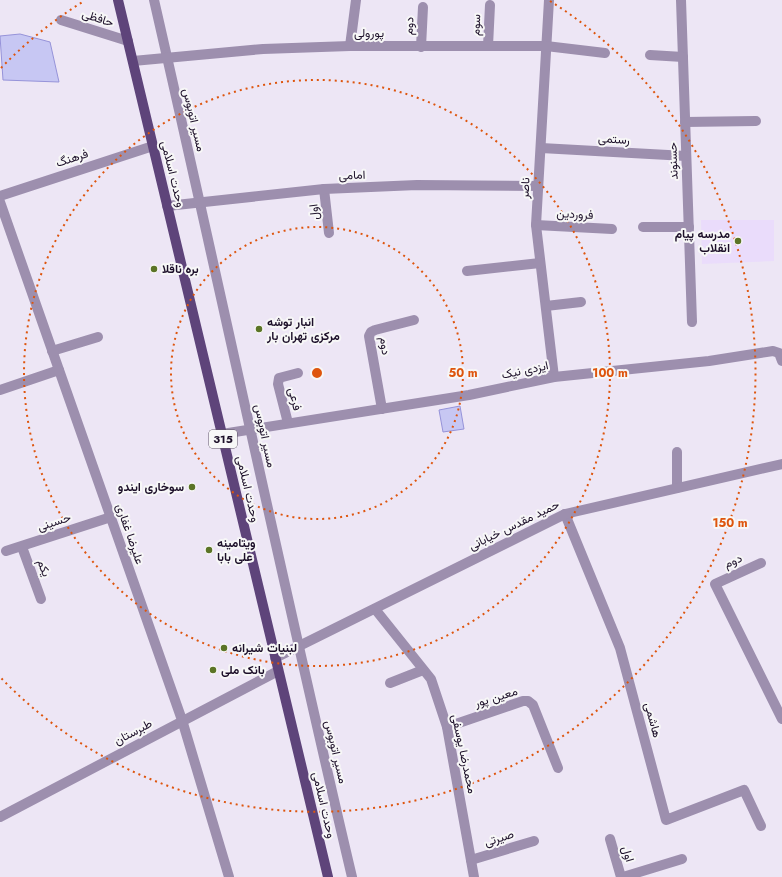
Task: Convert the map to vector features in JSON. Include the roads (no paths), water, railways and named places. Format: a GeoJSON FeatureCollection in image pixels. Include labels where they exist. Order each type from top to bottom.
{"type":"FeatureCollection","features":[{"type":"Feature","properties":{"kind":"main road","name":"وحدت اسلامی"},"geometry":{"type":"LineString","coordinates":[[112,0],[121,14]]}},
{"type":"Feature","properties":{"kind":"main road","name":"وحدت اسلامی"},"geometry":{"type":"LineString","coordinates":[[118,0],[328,877]]}},
{"type":"Feature","properties":{"kind":"street","name":"مسیر اتوبوس"},"geometry":{"type":"LineString","coordinates":[[154,0],[251,430],[297,648],[352,877]]}},
{"type":"Feature","properties":{"kind":"street"},"geometry":{"type":"LineString","coordinates":[[350,46],[356,0]]}},
{"type":"Feature","properties":{"kind":"street","name":"ناصر"},"geometry":{"type":"LineString","coordinates":[[549,0],[536,225],[554,377]]}},
{"type":"Feature","properties":{"kind":"street","name":"حسنوند"},"geometry":{"type":"LineString","coordinates":[[681,0],[692,322]]}},
{"type":"Feature","properties":{"kind":"street","name":"سوم"},"geometry":{"type":"LineString","coordinates":[[488,46],[490,5]]}},
{"type":"Feature","properties":{"kind":"street","name":"دوم"},"geometry":{"type":"LineString","coordinates":[[420,47],[423,7]]}},
{"type":"Feature","properties":{"kind":"street","name":"حافظی"},"geometry":{"type":"LineString","coordinates":[[61,20],[128,41]]}},
{"type":"Feature","properties":{"kind":"street","name":"پورولی"},"geometry":{"type":"LineString","coordinates":[[133,62],[263,49],[350,46],[546,46],[605,53]]}},
{"type":"Feature","properties":{"kind":"street"},"geometry":{"type":"LineString","coordinates":[[650,55],[683,57]]}},
{"type":"Feature","properties":{"kind":"street"},"geometry":{"type":"LineString","coordinates":[[685,122],[756,122]]}},
{"type":"Feature","properties":{"kind":"street","name":"فرهنگ"},"geometry":{"type":"LineString","coordinates":[[0,196],[153,146]]}},
{"type":"Feature","properties":{"kind":"street","name":"رستمی"},"geometry":{"type":"LineString","coordinates":[[540,148],[686,156]]}},
{"type":"Feature","properties":{"kind":"street","name":"امامی"},"geometry":{"type":"LineString","coordinates":[[167,206],[324,189],[418,185],[538,186]]}},
{"type":"Feature","properties":{"kind":"street","name":"اول"},"geometry":{"type":"LineString","coordinates":[[324,189],[329,233]]}},
{"type":"Feature","properties":{"kind":"street","name":"علیرضا غفاری"},"geometry":{"type":"LineString","coordinates":[[0,202],[182,720],[229,877]]}},
{"type":"Feature","properties":{"kind":"street","name":"فروردین"},"geometry":{"type":"LineString","coordinates":[[536,225],[612,228]]}},
{"type":"Feature","properties":{"kind":"street"},"geometry":{"type":"LineString","coordinates":[[643,226],[689,227]]}},
{"type":"Feature","properties":{"kind":"street"},"geometry":{"type":"LineString","coordinates":[[467,271],[540,263]]}},
{"type":"Feature","properties":{"kind":"street"},"geometry":{"type":"LineString","coordinates":[[546,306],[581,302]]}},
{"type":"Feature","properties":{"kind":"street","name":"دوم"},"geometry":{"type":"LineString","coordinates":[[382,409],[369,336],[371,332],[376,330],[414,320]]}},
{"type":"Feature","properties":{"kind":"street"},"geometry":{"type":"LineString","coordinates":[[52,351],[98,337]]}},
{"type":"Feature","properties":{"kind":"street","name":"ایزدی نیک"},"geometry":{"type":"LineString","coordinates":[[222,434],[469,395],[554,377],[709,361],[773,351],[779,353],[782,361]]}},
{"type":"Feature","properties":{"kind":"street"},"geometry":{"type":"LineString","coordinates":[[0,390],[59,370]]}},
{"type":"Feature","properties":{"kind":"street","name":"فرعی"},"geometry":{"type":"LineString","coordinates":[[288,423],[278,384],[279,378],[298,373]]}},
{"type":"Feature","properties":{"kind":"street"},"geometry":{"type":"LineString","coordinates":[[677,452],[677,488]]}},
{"type":"Feature","properties":{"kind":"street","name":"حمید مقدس خیابانی"},"geometry":{"type":"LineString","coordinates":[[275,658],[565,514],[782,464]]}},
{"type":"Feature","properties":{"kind":"street","name":"هاشمی"},"geometry":{"type":"LineString","coordinates":[[565,514],[620,648],[666,820],[744,790],[761,826]]}},
{"type":"Feature","properties":{"kind":"street","name":"حسینی"},"geometry":{"type":"LineString","coordinates":[[6,552],[111,517]]}},
{"type":"Feature","properties":{"kind":"street","name":"یکم"},"geometry":{"type":"LineString","coordinates":[[22,546],[41,599]]}},
{"type":"Feature","properties":{"kind":"street","name":"دوم"},"geometry":{"type":"LineString","coordinates":[[761,563],[715,584],[782,719]]}},
{"type":"Feature","properties":{"kind":"street","name":"محمدرضا یوسفی"},"geometry":{"type":"LineString","coordinates":[[375,609],[431,679],[447,727],[474,877]]}},
{"type":"Feature","properties":{"kind":"street"},"geometry":{"type":"LineString","coordinates":[[390,683],[423,670]]}},
{"type":"Feature","properties":{"kind":"street","name":"طبرستان"},"geometry":{"type":"LineString","coordinates":[[0,816],[278,671]]}},
{"type":"Feature","properties":{"kind":"street","name":"معین پور"},"geometry":{"type":"LineString","coordinates":[[447,727],[523,701],[528,701],[534,705],[558,768]]}},
{"type":"Feature","properties":{"kind":"street","name":"اول"},"geometry":{"type":"LineString","coordinates":[[610,839],[622,877]]}},
{"type":"Feature","properties":{"kind":"street","name":"صیرتی"},"geometry":{"type":"LineString","coordinates":[[471,860],[534,841]]}},
{"type":"Feature","properties":{"kind":"street"},"geometry":{"type":"LineString","coordinates":[[622,877],[682,859]]}},
{"type":"Feature","properties":{"kind":"place","name":"مدرسه پیام انقلاب"},"geometry":{"type":"Point","coordinates":[738,241]}},
{"type":"Feature","properties":{"kind":"place","name":"بره ناقلا"},"geometry":{"type":"Point","coordinates":[154,269]}},
{"type":"Feature","properties":{"kind":"place","name":"انبار توشه مرکزی تهران بار"},"geometry":{"type":"Point","coordinates":[259,329]}},
{"type":"Feature","properties":{"kind":"place","name":"سوخاری ایندو"},"geometry":{"type":"Point","coordinates":[192,487]}},
{"type":"Feature","properties":{"kind":"place","name":"ویتامینه علی بابا"},"geometry":{"type":"Point","coordinates":[209,550]}},
{"type":"Feature","properties":{"kind":"place","name":"لبنیات شیرانه"},"geometry":{"type":"Point","coordinates":[224,648]}},
{"type":"Feature","properties":{"kind":"place","name":"بانک ملی"},"geometry":{"type":"Point","coordinates":[213,670]}}]}
